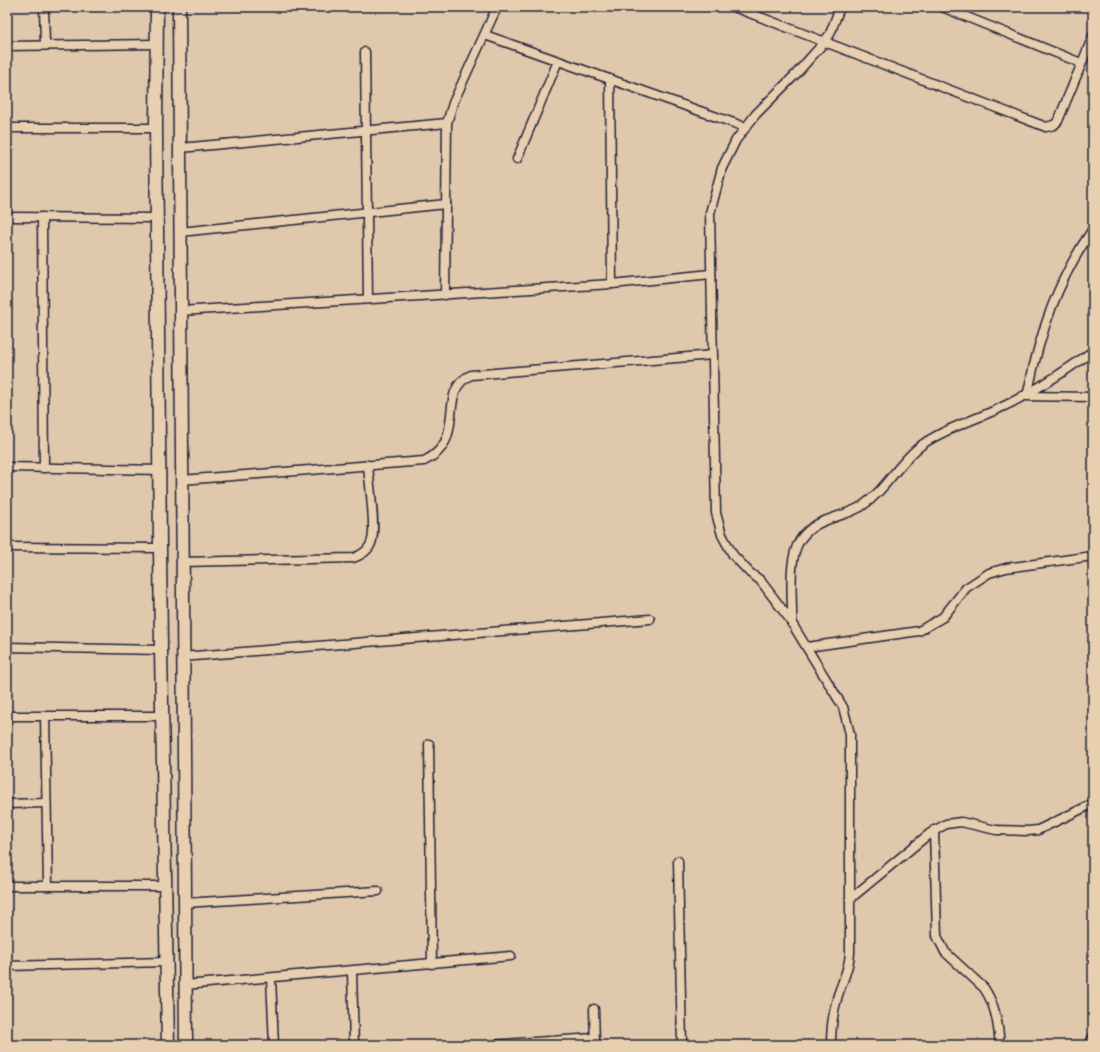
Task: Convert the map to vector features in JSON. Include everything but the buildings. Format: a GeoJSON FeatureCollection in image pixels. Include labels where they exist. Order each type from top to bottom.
{"type":"FeatureCollection","features":[{"type":"Feature","properties":{"kind":"street"},"geometry":{"type":"LineString","coordinates":[[44,7],[44,45]]}},
{"type":"Feature","properties":{"kind":"street"},"geometry":{"type":"LineString","coordinates":[[157,7],[156,128],[161,650],[168,1045]]}},
{"type":"Feature","properties":{"kind":"street"},"geometry":{"type":"LineString","coordinates":[[179,7],[182,657],[186,1045]]}},
{"type":"Feature","properties":{"kind":"street"},"geometry":{"type":"LineString","coordinates":[[445,295],[447,123],[453,103],[497,7]]}},
{"type":"Feature","properties":{"kind":"street"},"geometry":{"type":"LineString","coordinates":[[734,7],[1046,127],[1054,125],[1058,121],[1093,36]]}},
{"type":"Feature","properties":{"kind":"street"},"geometry":{"type":"LineString","coordinates":[[831,1045],[836,1005],[849,963],[850,744],[848,724],[843,707],[807,647],[760,580],[750,573],[733,555],[718,524],[716,513],[710,213],[712,197],[722,168],[736,140],[745,126],[796,74],[830,34],[840,7]]}},
{"type":"Feature","properties":{"kind":"street"},"geometry":{"type":"LineString","coordinates":[[942,7],[1081,63]]}},
{"type":"Feature","properties":{"kind":"street"},"geometry":{"type":"LineString","coordinates":[[485,35],[745,126]]}},
{"type":"Feature","properties":{"kind":"street"},"geometry":{"type":"LineString","coordinates":[[7,46],[157,44]]}},
{"type":"Feature","properties":{"kind":"street"},"geometry":{"type":"LineString","coordinates":[[365,52],[368,300]]}},
{"type":"Feature","properties":{"kind":"street"},"geometry":{"type":"LineString","coordinates":[[517,158],[558,61]]}},
{"type":"Feature","properties":{"kind":"street"},"geometry":{"type":"LineString","coordinates":[[610,79],[612,284]]}},
{"type":"Feature","properties":{"kind":"street"},"geometry":{"type":"LineString","coordinates":[[180,148],[447,123]]}},
{"type":"Feature","properties":{"kind":"street"},"geometry":{"type":"LineString","coordinates":[[7,128],[156,128]]}},
{"type":"Feature","properties":{"kind":"street"},"geometry":{"type":"LineString","coordinates":[[180,232],[446,204]]}},
{"type":"Feature","properties":{"kind":"street"},"geometry":{"type":"LineString","coordinates":[[7,217],[157,218]]}},
{"type":"Feature","properties":{"kind":"street"},"geometry":{"type":"LineString","coordinates":[[42,217],[44,468]]}},
{"type":"Feature","properties":{"kind":"street"},"geometry":{"type":"LineString","coordinates":[[1025,394],[1039,344],[1054,299],[1075,256],[1093,229]]}},
{"type":"Feature","properties":{"kind":"street"},"geometry":{"type":"LineString","coordinates":[[180,311],[612,284],[711,274]]}},
{"type":"Feature","properties":{"kind":"street"},"geometry":{"type":"LineString","coordinates":[[792,624],[793,558],[800,541],[810,528],[824,520],[850,512],[870,500],[884,486],[904,460],[933,438],[1002,408],[1093,351]]}},
{"type":"Feature","properties":{"kind":"street"},"geometry":{"type":"LineString","coordinates":[[181,480],[424,460],[439,451],[448,435],[455,388],[462,380],[471,375],[713,354]]}},
{"type":"Feature","properties":{"kind":"street"},"geometry":{"type":"LineString","coordinates":[[1025,394],[1093,397]]}},
{"type":"Feature","properties":{"kind":"street"},"geometry":{"type":"LineString","coordinates":[[159,430],[181,430]]}},
{"type":"Feature","properties":{"kind":"street"},"geometry":{"type":"LineString","coordinates":[[182,562],[353,558],[358,556],[370,546],[373,535],[368,465]]}},
{"type":"Feature","properties":{"kind":"street"},"geometry":{"type":"LineString","coordinates":[[7,467],[160,470]]}},
{"type":"Feature","properties":{"kind":"street"},"geometry":{"type":"LineString","coordinates":[[7,547],[161,548]]}},
{"type":"Feature","properties":{"kind":"street"},"geometry":{"type":"LineString","coordinates":[[807,647],[919,632],[943,617],[966,588],[989,572],[1006,568],[1093,556]]}},
{"type":"Feature","properties":{"kind":"street"},"geometry":{"type":"LineString","coordinates":[[182,657],[650,619]]}},
{"type":"Feature","properties":{"kind":"street"},"geometry":{"type":"LineString","coordinates":[[7,647],[161,650]]}},
{"type":"Feature","properties":{"kind":"street"},"geometry":{"type":"LineString","coordinates":[[7,716],[163,716]]}},
{"type":"Feature","properties":{"kind":"street"},"geometry":{"type":"LineString","coordinates":[[45,716],[48,886]]}},
{"type":"Feature","properties":{"kind":"street"},"geometry":{"type":"LineString","coordinates":[[430,744],[432,964]]}},
{"type":"Feature","properties":{"kind":"street"},"geometry":{"type":"LineString","coordinates":[[7,804],[46,804]]}},
{"type":"Feature","properties":{"kind":"street"},"geometry":{"type":"LineString","coordinates":[[850,900],[934,830],[946,824],[961,822],[1005,832],[1038,830],[1092,804]]}},
{"type":"Feature","properties":{"kind":"street"},"geometry":{"type":"LineString","coordinates":[[934,830],[937,936],[945,952],[984,988],[989,995],[997,1017],[1000,1045]]}},
{"type":"Feature","properties":{"kind":"street"},"geometry":{"type":"LineString","coordinates":[[164,845],[184,844]]}},
{"type":"Feature","properties":{"kind":"street"},"geometry":{"type":"LineString","coordinates":[[678,861],[682,1045]]}},
{"type":"Feature","properties":{"kind":"street"},"geometry":{"type":"LineString","coordinates":[[7,886],[165,886]]}},
{"type":"Feature","properties":{"kind":"street"},"geometry":{"type":"LineString","coordinates":[[184,903],[378,891]]}},
{"type":"Feature","properties":{"kind":"street"},"geometry":{"type":"LineString","coordinates":[[185,985],[511,956]]}},
{"type":"Feature","properties":{"kind":"street"},"geometry":{"type":"LineString","coordinates":[[7,966],[166,962]]}},
{"type":"Feature","properties":{"kind":"street"},"geometry":{"type":"LineString","coordinates":[[352,971],[354,1045]]}},
{"type":"Feature","properties":{"kind":"street"},"geometry":{"type":"LineString","coordinates":[[271,978],[274,1045]]}},
{"type":"Feature","properties":{"kind":"street"},"geometry":{"type":"LineString","coordinates":[[489,1045],[595,1042],[594,1009]]}},
{"type":"Feature","properties":{"kind":"street"},"geometry":{"type":"LineString","coordinates":[[1089,1045],[1093,1037]]}}]}
